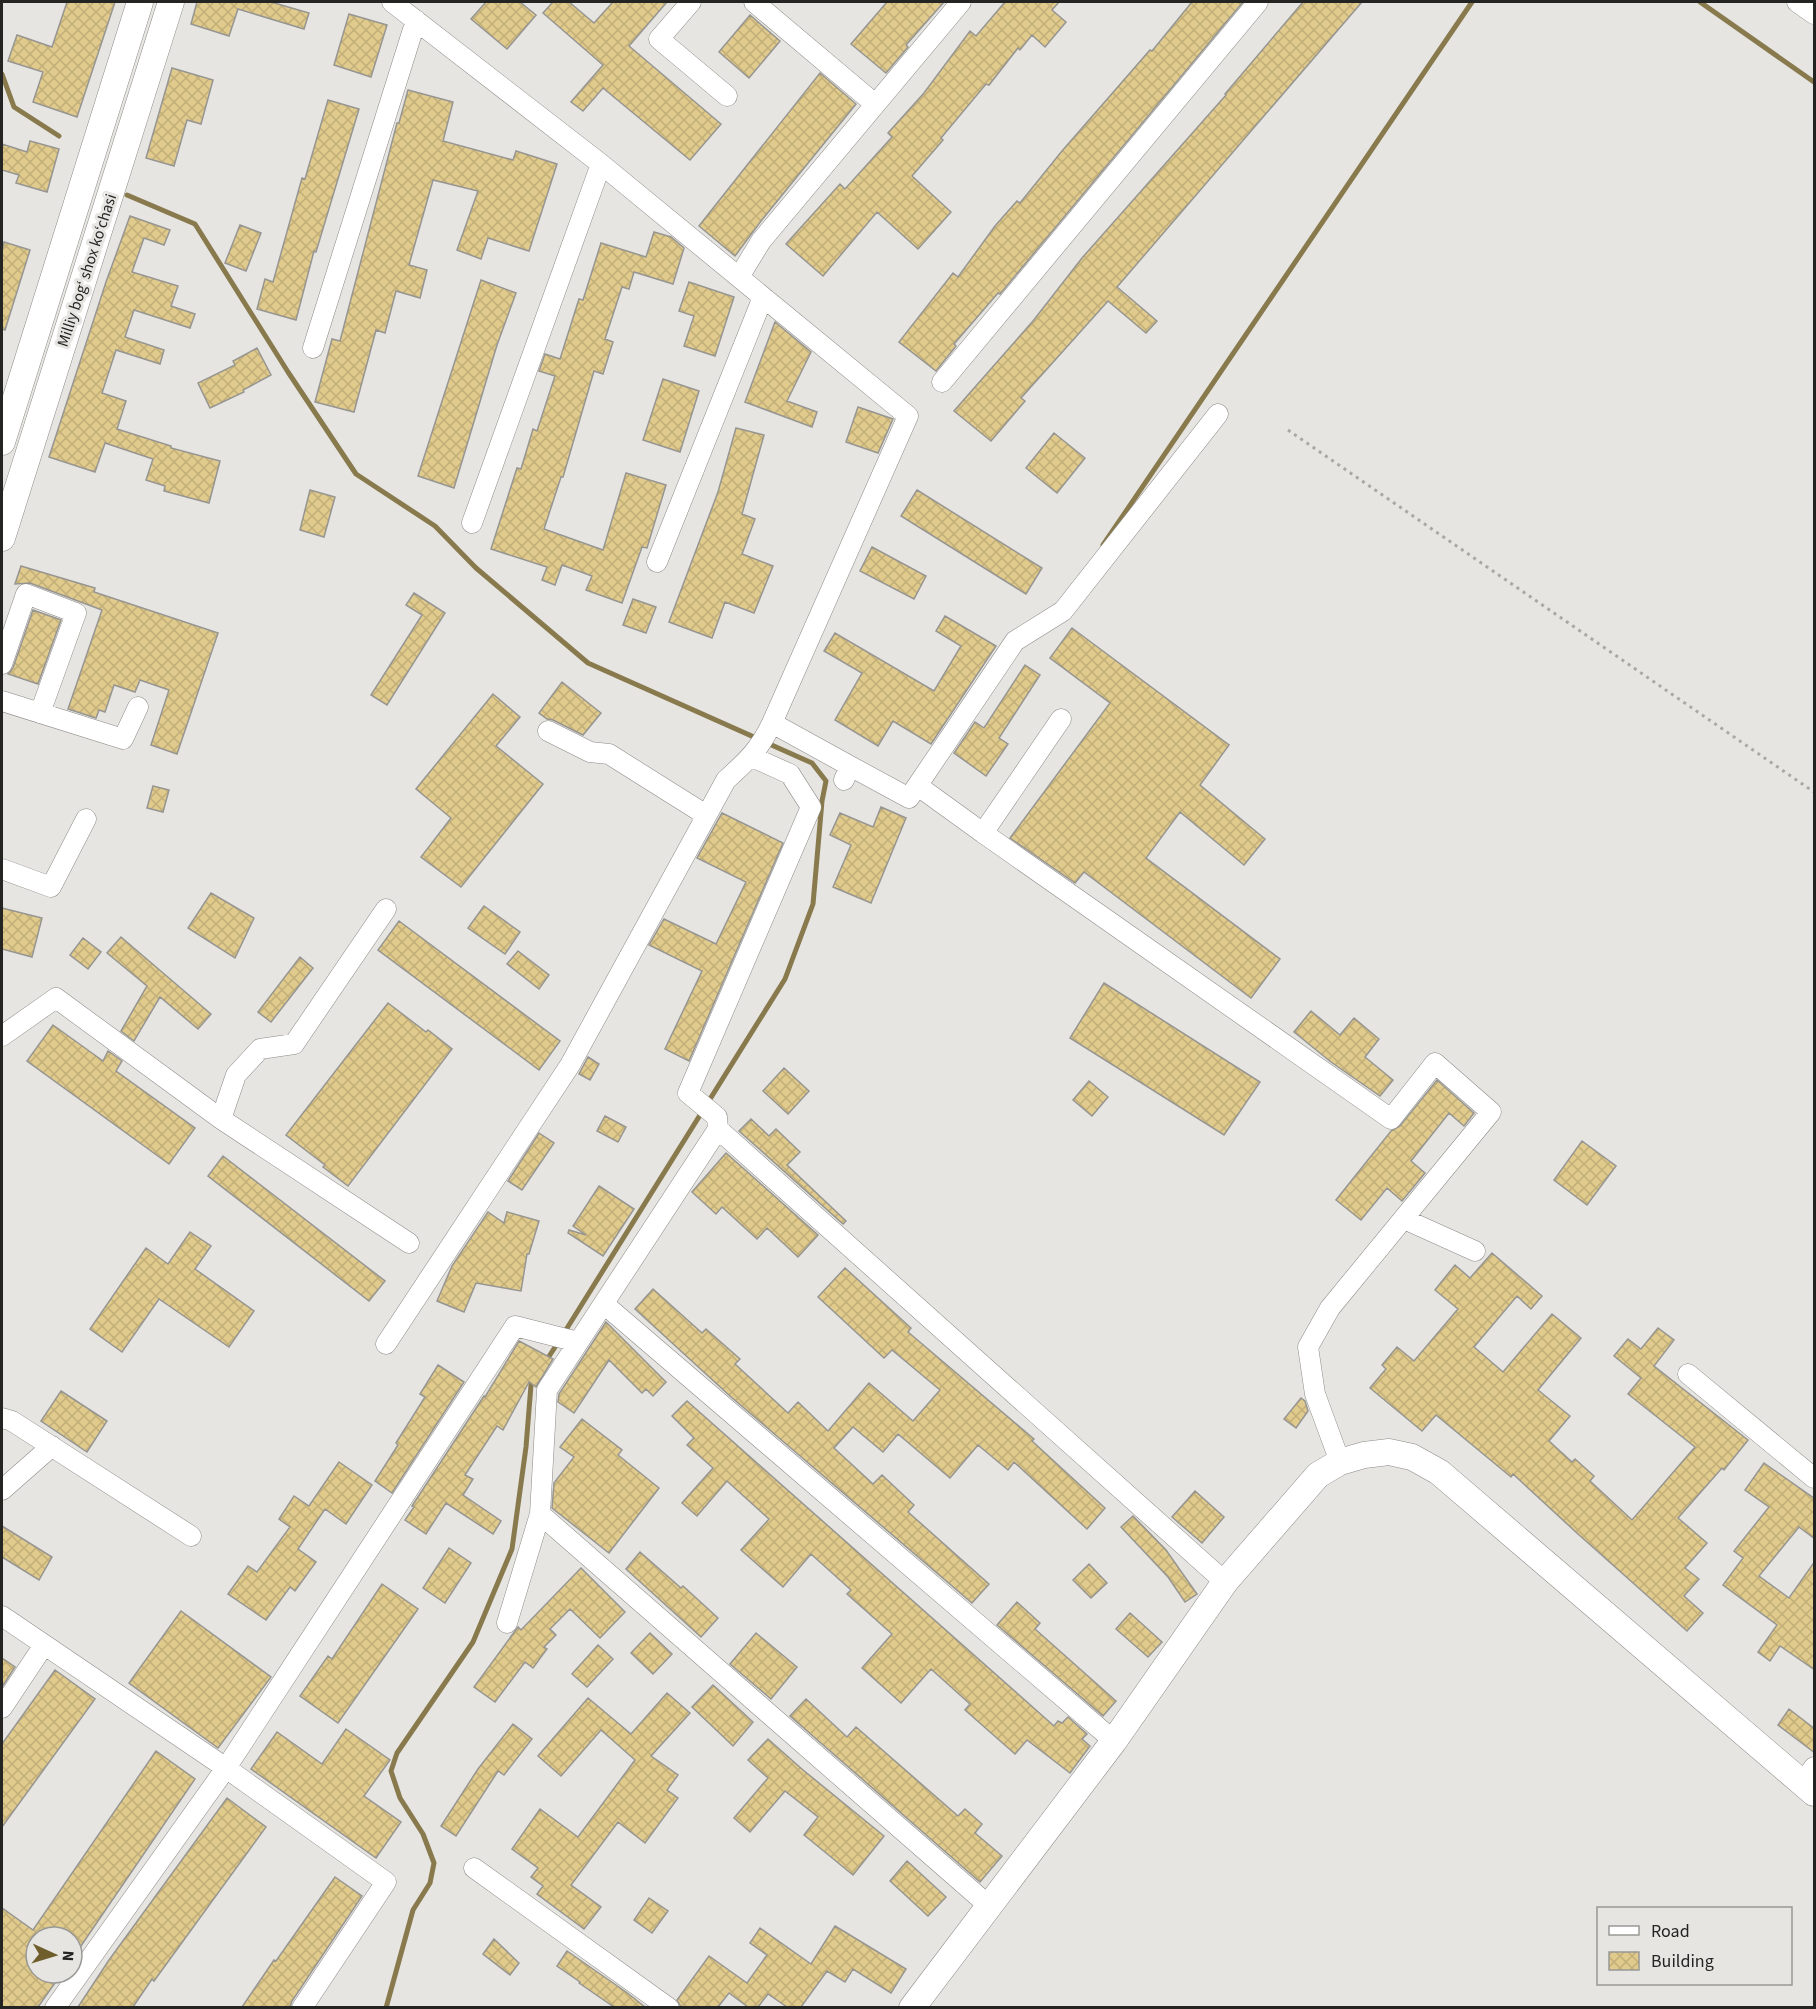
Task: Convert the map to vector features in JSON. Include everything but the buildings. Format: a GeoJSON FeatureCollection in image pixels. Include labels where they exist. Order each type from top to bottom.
{"type":"FeatureCollection","features":[{"type":"Feature","properties":{"kind":"main road","name":"Milliy bog‘ shox ko‘chasi"},"geometry":{"type":"LineString","coordinates":[[2,442],[140,2]]}},
{"type":"Feature","properties":{"kind":"main road","name":"Milliy bog‘ shox ko‘chasi"},"geometry":{"type":"LineString","coordinates":[[2,538],[171,2]]}},
{"type":"Feature","properties":{"kind":"main road"},"geometry":{"type":"LineString","coordinates":[[121,62],[149,71]]}},
{"type":"Feature","properties":{"kind":"main road"},"geometry":{"type":"LineString","coordinates":[[38,326],[66,335]]}},
{"type":"Feature","properties":{"kind":"main road"},"geometry":{"type":"LineString","coordinates":[[912,2007],[1113,1741],[1225,1582],[1318,1475],[1340,1462],[1364,1455],[1389,1452],[1412,1457],[1439,1472],[1811,1781]]}},
{"type":"Feature","properties":{"kind":"street"},"geometry":{"type":"LineString","coordinates":[[386,1344],[570,1065],[726,780],[752,757],[764,741],[908,416],[601,164],[392,2]]}},
{"type":"Feature","properties":{"kind":"street"},"geometry":{"type":"LineString","coordinates":[[691,2],[659,39],[727,96]]}},
{"type":"Feature","properties":{"kind":"street"},"geometry":{"type":"LineString","coordinates":[[754,2],[875,104]]}},
{"type":"Feature","properties":{"kind":"street"},"geometry":{"type":"LineString","coordinates":[[739,277],[761,241],[961,2]]}},
{"type":"Feature","properties":{"kind":"street"},"geometry":{"type":"LineString","coordinates":[[942,382],[1258,2]]}},
{"type":"Feature","properties":{"kind":"street"},"geometry":{"type":"LineString","coordinates":[[1797,2],[1815,14]]}},
{"type":"Feature","properties":{"kind":"street"},"geometry":{"type":"LineString","coordinates":[[313,348],[416,20]]}},
{"type":"Feature","properties":{"kind":"street"},"geometry":{"type":"LineString","coordinates":[[472,523],[601,164]]}},
{"type":"Feature","properties":{"kind":"street"},"geometry":{"type":"LineString","coordinates":[[657,562],[763,297]]}},
{"type":"Feature","properties":{"kind":"street"},"geometry":{"type":"LineString","coordinates":[[772,723],[847,773],[909,798],[1015,641],[1063,611],[1218,414]]}},
{"type":"Feature","properties":{"kind":"street"},"geometry":{"type":"LineString","coordinates":[[2,664],[26,594],[76,613],[40,713]]}},
{"type":"Feature","properties":{"kind":"street"},"geometry":{"type":"LineString","coordinates":[[2,701],[123,739],[138,707]]}},
{"type":"Feature","properties":{"kind":"street"},"geometry":{"type":"LineString","coordinates":[[983,833],[1061,719]]}},
{"type":"Feature","properties":{"kind":"street"},"geometry":{"type":"LineString","coordinates":[[548,731],[590,753],[609,754],[706,815]]}},
{"type":"Feature","properties":{"kind":"street"},"geometry":{"type":"LineString","coordinates":[[507,1623],[540,1514],[547,1390],[567,1339],[604,1304],[718,1129],[717,1117],[688,1093],[811,807],[790,774],[752,757]]}},
{"type":"Feature","properties":{"kind":"street"},"geometry":{"type":"LineString","coordinates":[[918,786],[1391,1119],[1435,1063],[1491,1112],[1330,1308],[1308,1347],[1315,1394],[1340,1462]]}},
{"type":"Feature","properties":{"kind":"street"},"geometry":{"type":"LineString","coordinates":[[2,869],[51,887],[86,819]]}},
{"type":"Feature","properties":{"kind":"street"},"geometry":{"type":"LineString","coordinates":[[221,1119],[236,1075],[260,1049],[294,1044],[386,909]]}},
{"type":"Feature","properties":{"kind":"street"},"geometry":{"type":"LineString","coordinates":[[2,1036],[56,998],[221,1119],[409,1243]]}},
{"type":"Feature","properties":{"kind":"street"},"geometry":{"type":"LineString","coordinates":[[718,1129],[1225,1582]]}},
{"type":"Feature","properties":{"kind":"street"},"geometry":{"type":"LineString","coordinates":[[1404,1219],[1475,1251]]}},
{"type":"Feature","properties":{"kind":"street"},"geometry":{"type":"LineString","coordinates":[[604,1304],[1113,1741]]}},
{"type":"Feature","properties":{"kind":"street"},"geometry":{"type":"LineString","coordinates":[[55,2007],[226,1768],[515,1326],[567,1339]]}},
{"type":"Feature","properties":{"kind":"street"},"geometry":{"type":"LineString","coordinates":[[1688,1374],[1815,1478]]}},
{"type":"Feature","properties":{"kind":"street"},"geometry":{"type":"LineString","coordinates":[[2,1418],[12,1421],[191,1536]]}},
{"type":"Feature","properties":{"kind":"street"},"geometry":{"type":"LineString","coordinates":[[2,1490],[52,1446]]}},
{"type":"Feature","properties":{"kind":"street"},"geometry":{"type":"LineString","coordinates":[[540,1514],[988,1905]]}},
{"type":"Feature","properties":{"kind":"street"},"geometry":{"type":"LineString","coordinates":[[2,1616],[226,1768],[386,1882],[302,2007]]}},
{"type":"Feature","properties":{"kind":"street"},"geometry":{"type":"LineString","coordinates":[[2,1708],[44,1645]]}},
{"type":"Feature","properties":{"kind":"street"},"geometry":{"type":"LineString","coordinates":[[474,1868],[669,2007]]}},
{"type":"Feature","properties":{"kind":"path"},"geometry":{"type":"LineString","coordinates":[[1288,430],[1815,792]]}},
{"type":"Feature","properties":{"kind":"waterway"},"geometry":{"type":"LineString","coordinates":[[1103,545],[1472,2]]}},
{"type":"Feature","properties":{"kind":"waterway"},"geometry":{"type":"LineString","coordinates":[[1700,2],[1814,82]]}},
{"type":"Feature","properties":{"kind":"waterway"},"geometry":{"type":"LineString","coordinates":[[2,74],[14,107],[59,136]]}},
{"type":"Feature","properties":{"kind":"waterway"},"geometry":{"type":"LineString","coordinates":[[127,195],[195,224],[288,372],[356,474],[435,526],[476,568],[588,663],[812,763],[826,781],[822,801],[813,904],[785,979],[564,1333]]}},
{"type":"Feature","properties":{"kind":"waterway"},"geometry":{"type":"LineString","coordinates":[[546,1361],[559,1341]]}},
{"type":"Feature","properties":{"kind":"waterway"},"geometry":{"type":"LineString","coordinates":[[386,2008],[413,1910],[430,1883],[434,1863],[423,1834],[400,1798],[391,1771],[397,1753],[473,1642],[512,1549],[526,1447],[531,1385],[535,1379]]}}]}
